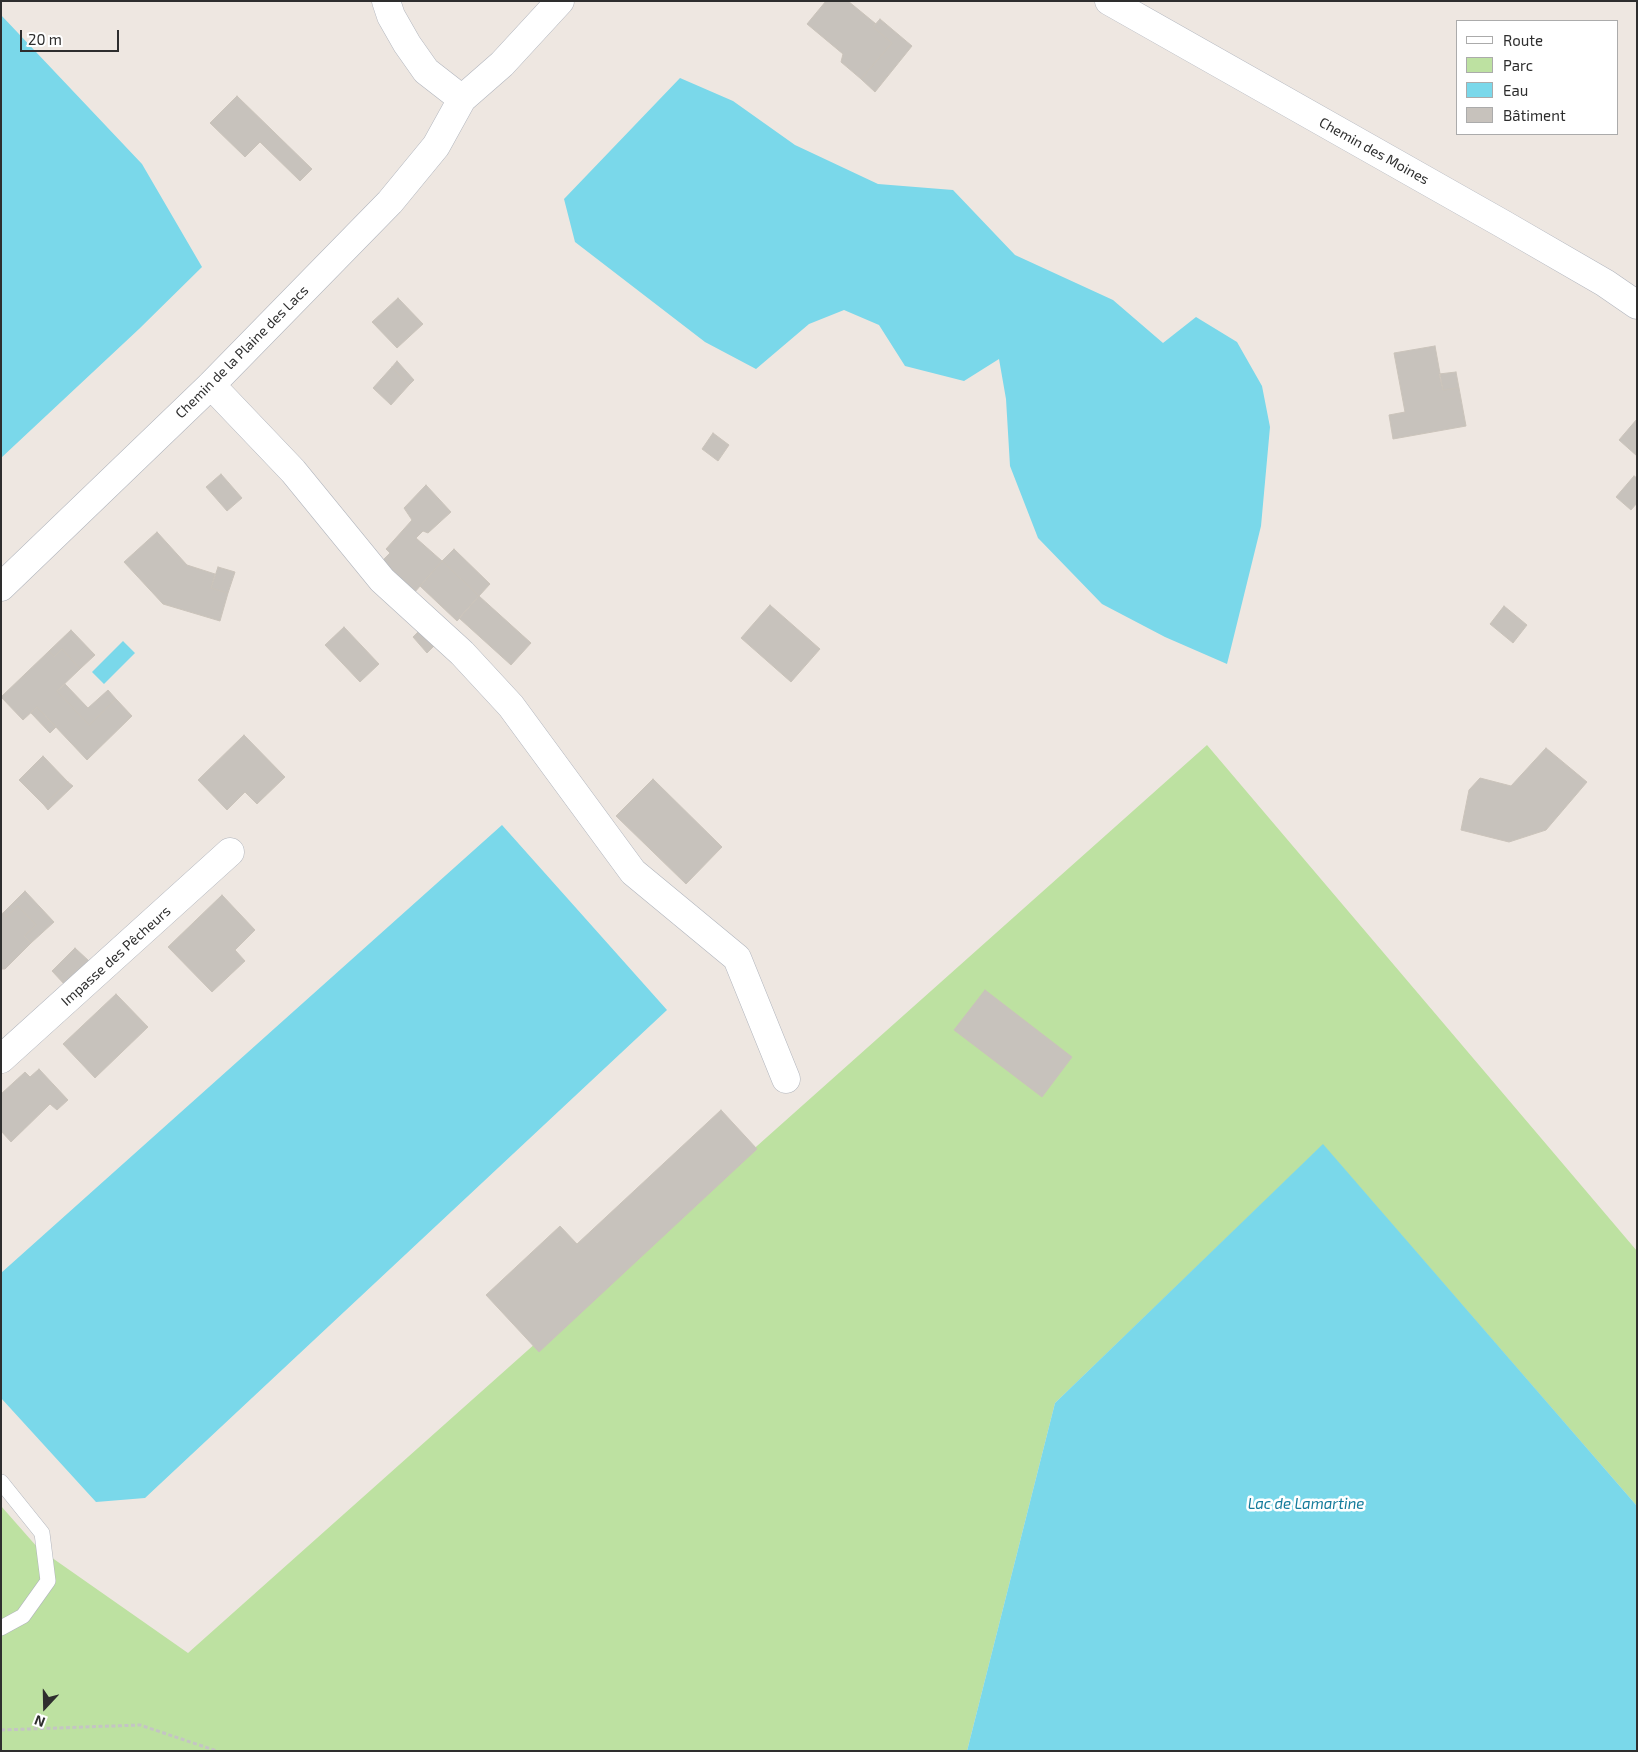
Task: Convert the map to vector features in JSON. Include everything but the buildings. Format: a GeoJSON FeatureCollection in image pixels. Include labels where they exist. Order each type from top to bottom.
{"type":"FeatureCollection","features":[{"type":"Feature","properties":{"kind":"street"},"geometry":{"type":"LineString","coordinates":[[386,1],[395,24],[426,71],[462,99],[502,64],[560,1]]}},
{"type":"Feature","properties":{"kind":"street","name":"Chemin des Moines"},"geometry":{"type":"LineString","coordinates":[[1109,1],[1503,224],[1605,283],[1637,305]]}},
{"type":"Feature","properties":{"kind":"street","name":"Chemin de la Plaine des Lacs"},"geometry":{"type":"LineString","coordinates":[[1,587],[210,385],[390,202],[436,146],[462,99]]}},
{"type":"Feature","properties":{"kind":"street"},"geometry":{"type":"LineString","coordinates":[[210,385],[293,470],[382,580],[462,653],[511,706],[633,872],[737,958],[786,1079]]}},
{"type":"Feature","properties":{"kind":"street","name":"Impasse des Pêcheurs"},"geometry":{"type":"LineString","coordinates":[[1,1059],[230,852]]}},
{"type":"Feature","properties":{"kind":"lane"},"geometry":{"type":"LineString","coordinates":[[1,1482],[42,1533],[48,1581],[23,1616],[1,1628]]}},
{"type":"Feature","properties":{"kind":"path"},"geometry":{"type":"LineString","coordinates":[[1,1730],[140,1725],[217,1751]]}},
{"type":"Feature","properties":{"kind":"green space"},"geometry":{"type":"Polygon","coordinates":[[[1207,745],[1637,1251],[1637,1506],[1323,1145],[1055,1403],[967,1751],[1,1751],[1,1506],[38,1548],[188,1653],[1207,745]]]}},
{"type":"Feature","properties":{"kind":"water"},"geometry":{"type":"Polygon","coordinates":[[[1,15],[142,164],[202,267],[139,329],[1,458],[1,15]]]}},
{"type":"Feature","properties":{"kind":"water"},"geometry":{"type":"Polygon","coordinates":[[[680,78],[733,101],[795,145],[878,184],[953,190],[1015,255],[1113,300],[1163,343],[1196,317],[1237,342],[1262,386],[1270,427],[1261,526],[1227,664],[1165,637],[1102,604],[1038,538],[1010,466],[1006,399],[999,359],[964,381],[905,366],[879,325],[844,310],[809,324],[756,369],[705,342],[575,242],[564,199],[680,78]]]}},
{"type":"Feature","properties":{"kind":"water"},"geometry":{"type":"Polygon","coordinates":[[[123,641],[135,653],[104,684],[92,672],[123,641]]]}},
{"type":"Feature","properties":{"kind":"water"},"geometry":{"type":"Polygon","coordinates":[[[502,825],[667,1010],[145,1498],[96,1502],[1,1398],[1,1273],[502,825]]]}},
{"type":"Feature","properties":{"kind":"water","name":"Lac de Lamartine"},"geometry":{"type":"Polygon","coordinates":[[[1323,1144],[1637,1506],[1637,1751],[967,1751],[1055,1403],[1323,1144]]]}}]}
